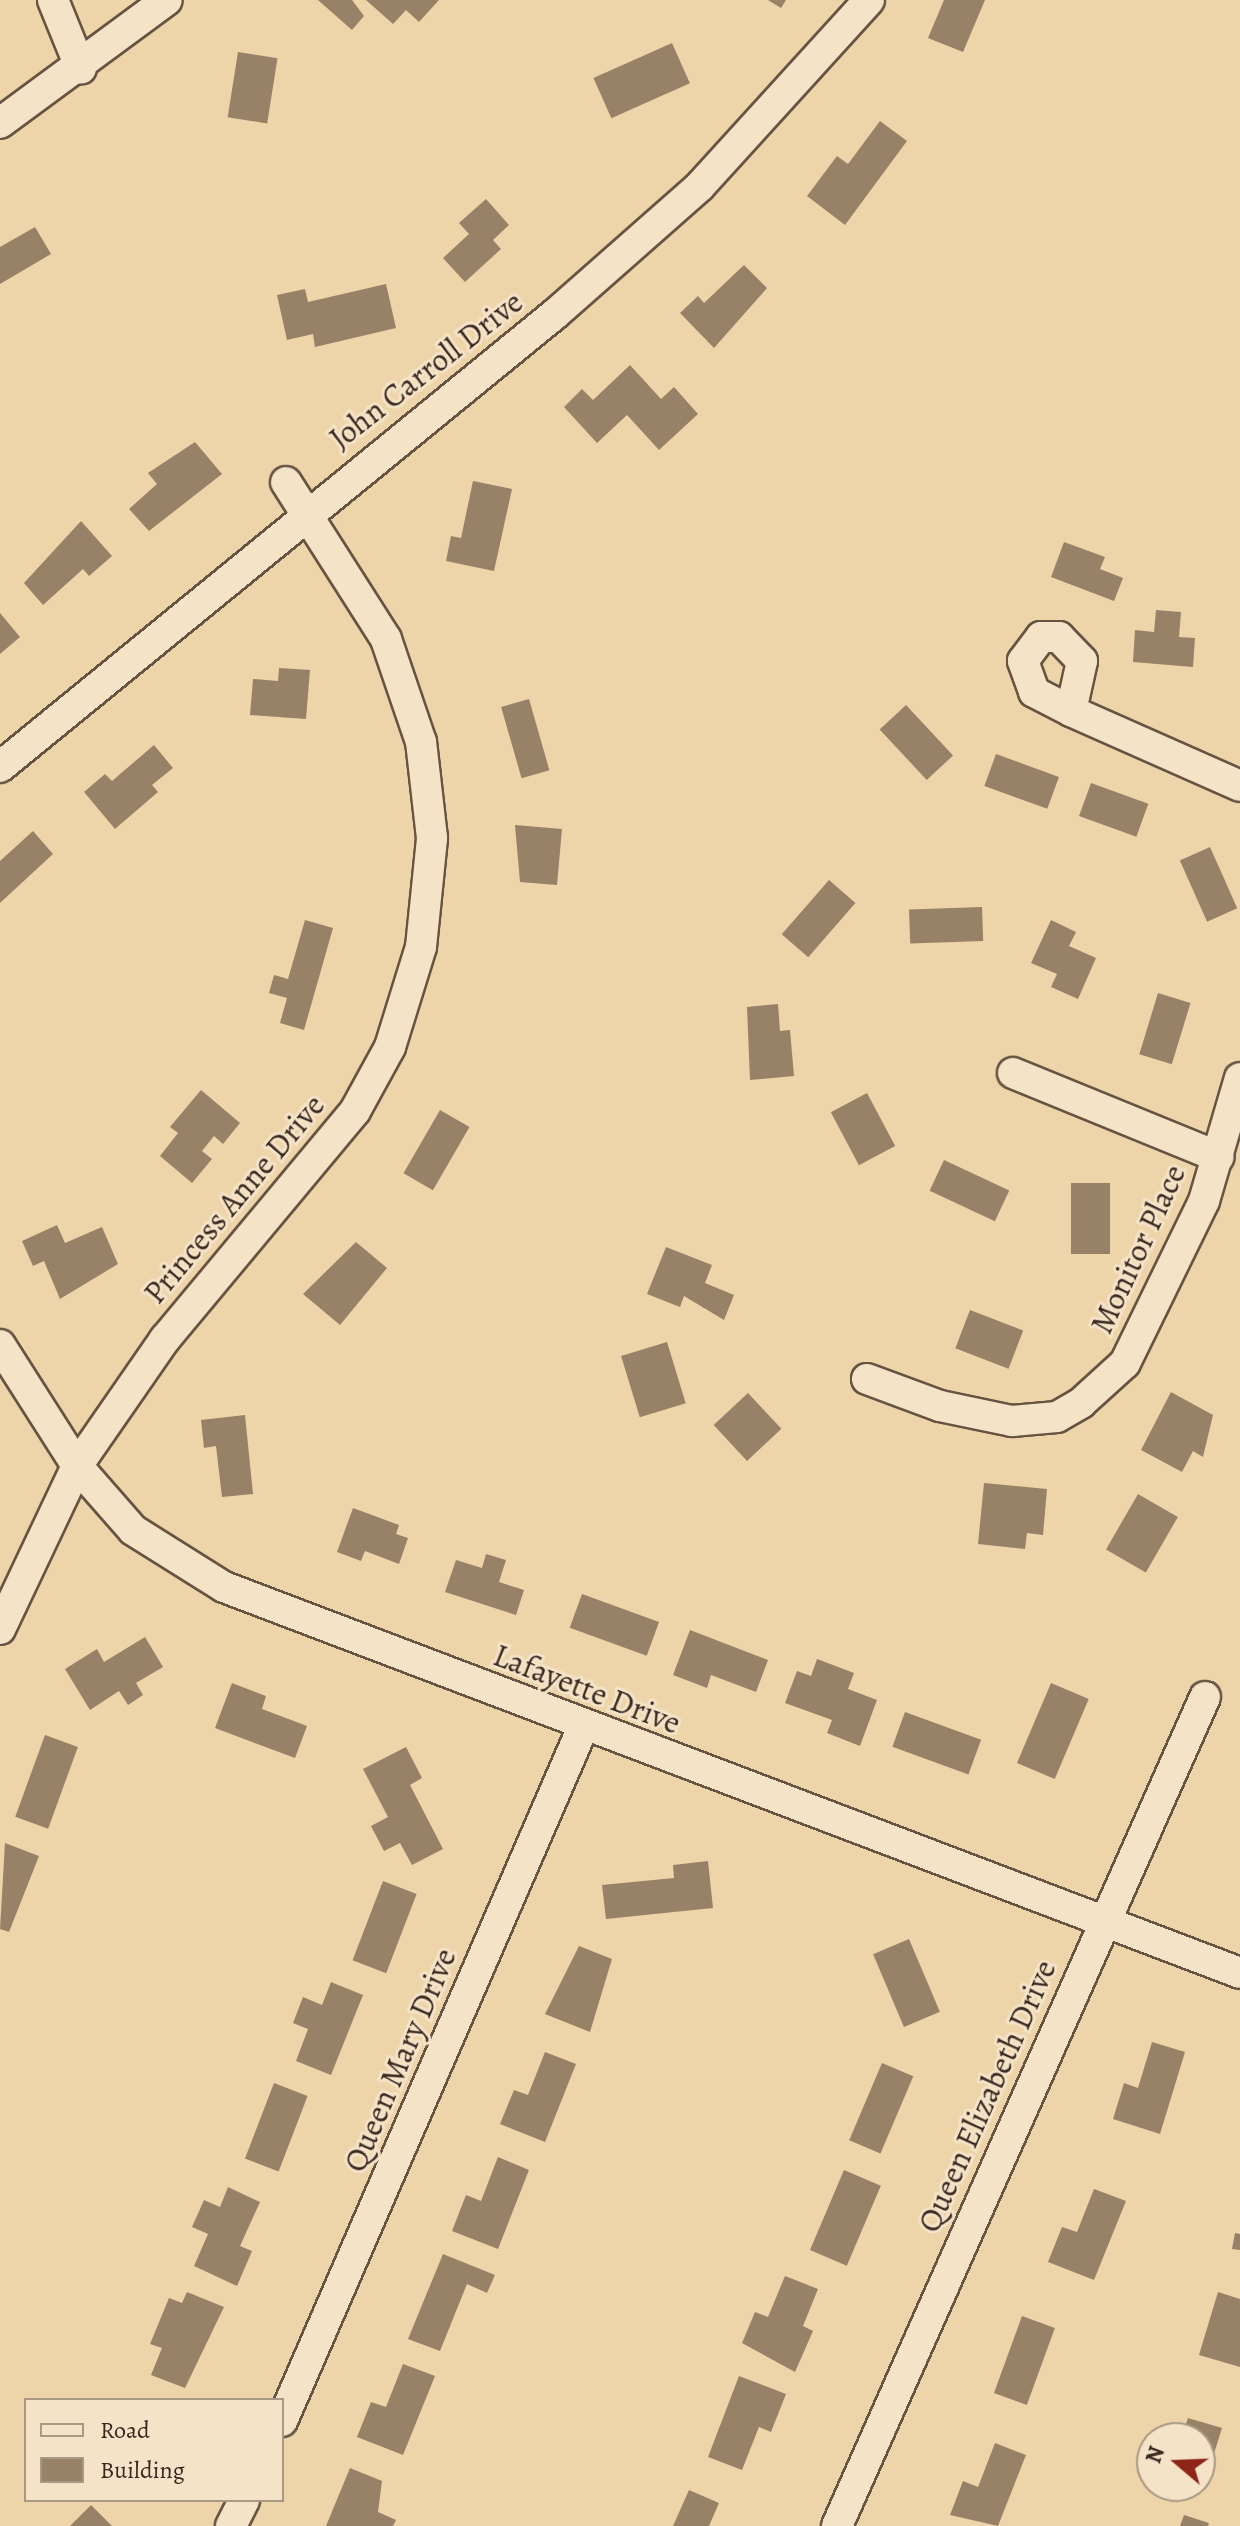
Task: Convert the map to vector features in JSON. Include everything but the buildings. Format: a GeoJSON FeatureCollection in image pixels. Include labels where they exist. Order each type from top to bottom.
{"type":"FeatureCollection","features":[{"type":"Feature","properties":{"kind":"street"},"geometry":{"type":"LineString","coordinates":[[53,0],[81,69]]}},
{"type":"Feature","properties":{"kind":"street"},"geometry":{"type":"LineString","coordinates":[[0,123],[81,69],[167,0]]}},
{"type":"Feature","properties":{"kind":"street","name":"John Carroll Drive"},"geometry":{"type":"LineString","coordinates":[[0,767],[306,511],[555,314],[700,186],[869,0]]}},
{"type":"Feature","properties":{"kind":"street","name":"Princess Anne Drive"},"geometry":{"type":"LineString","coordinates":[[0,1629],[77,1466],[165,1339],[355,1111],[390,1047],[421,947],[432,838],[421,742],[386,639],[286,482]]}},
{"type":"Feature","properties":{"kind":"street"},"geometry":{"type":"LineString","coordinates":[[1071,711],[1240,786]]}},
{"type":"Feature","properties":{"kind":"street"},"geometry":{"type":"LineString","coordinates":[[1013,1073],[1219,1157]]}},
{"type":"Feature","properties":{"kind":"street","name":"Monitor Place"},"geometry":{"type":"LineString","coordinates":[[867,1379],[940,1406],[1012,1421],[1057,1417],[1081,1403],[1125,1363],[1219,1157],[1240,1078]]}},
{"type":"Feature","properties":{"kind":"street","name":"Lafayette Drive"},"geometry":{"type":"LineString","coordinates":[[0,1345],[77,1466],[133,1530],[224,1587],[583,1727],[1102,1924],[1240,1973]]}},
{"type":"Feature","properties":{"kind":"street","name":"Queen Elizabeth Drive"},"geometry":{"type":"LineString","coordinates":[[837,2526],[1205,1697]]}},
{"type":"Feature","properties":{"kind":"street","name":"Queen Mary Drive"},"geometry":{"type":"LineString","coordinates":[[284,2416],[583,1727]]}},
{"type":"Feature","properties":{"kind":"street"},"geometry":{"type":"LineString","coordinates":[[231,2526],[243,2502]]}}]}
